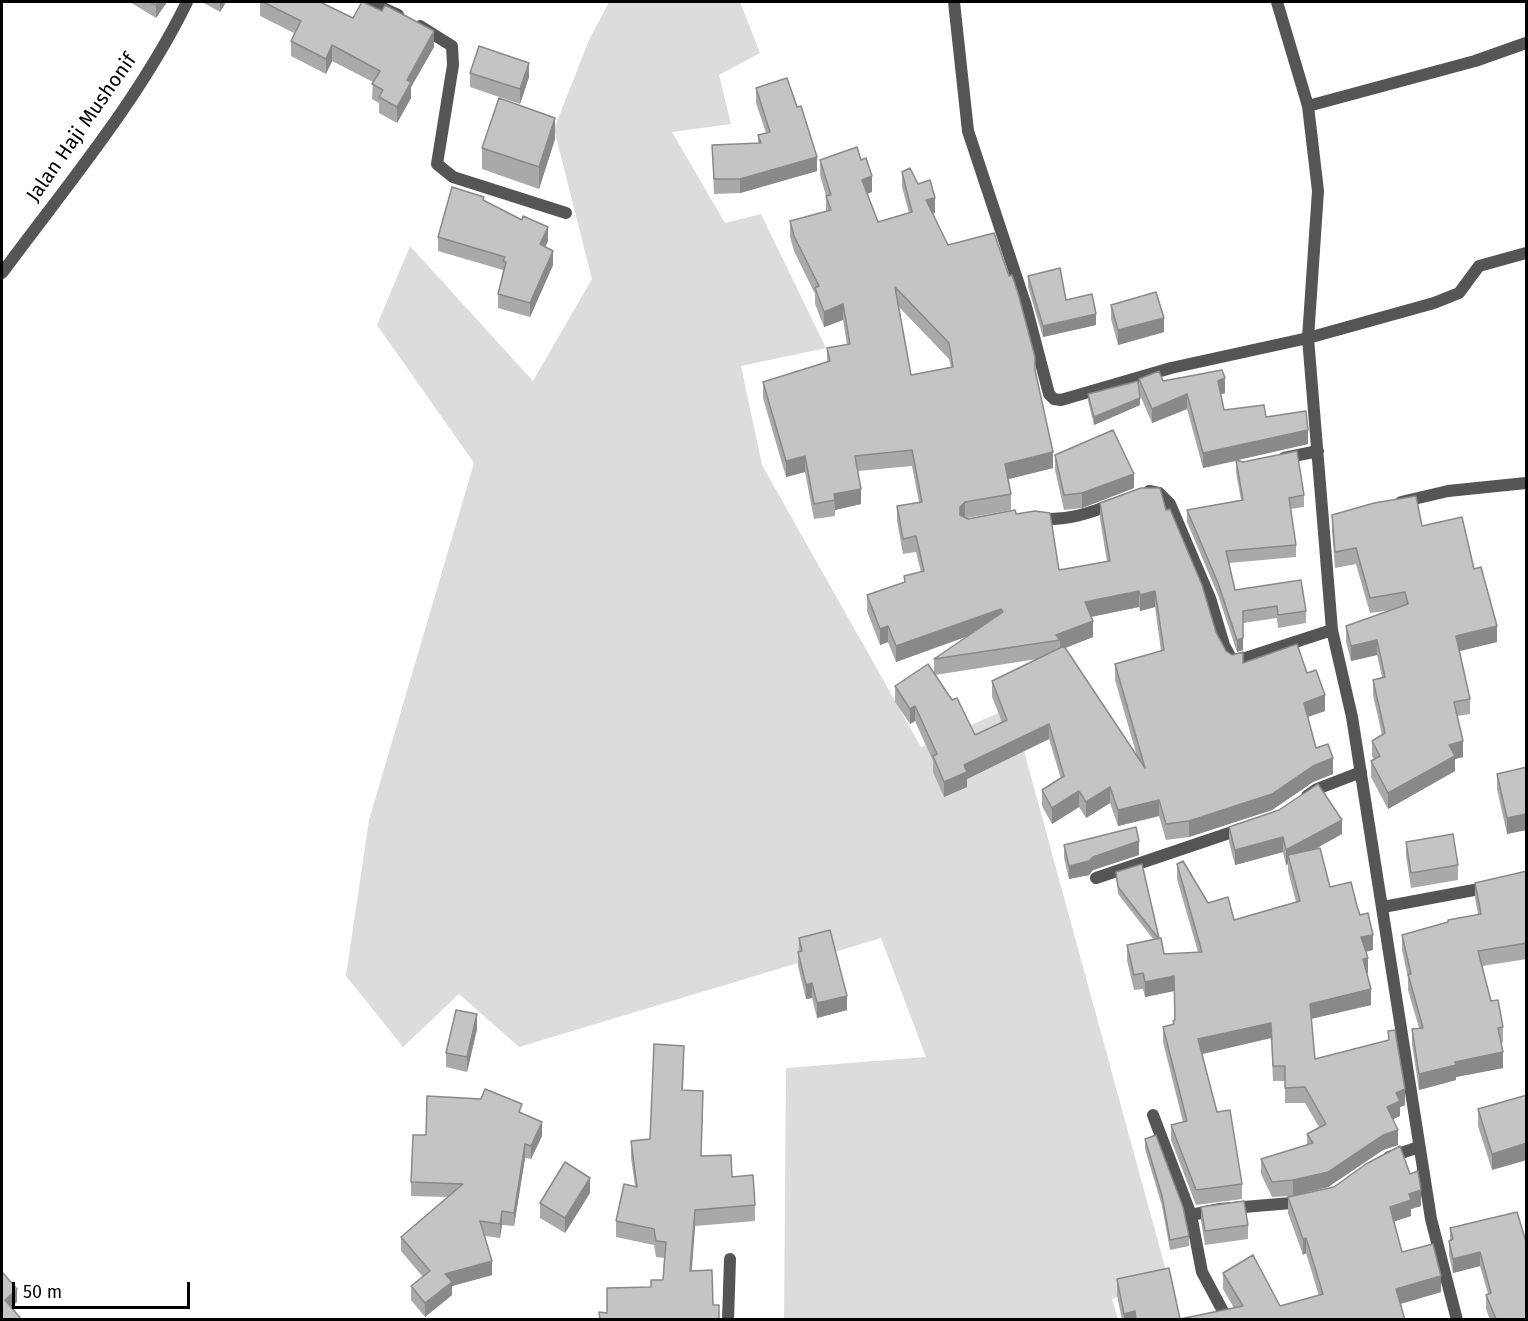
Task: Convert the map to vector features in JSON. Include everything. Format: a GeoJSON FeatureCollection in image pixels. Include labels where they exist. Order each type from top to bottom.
{"type":"FeatureCollection","features":[{"type":"Feature","properties":{"kind":"street","name":"Jalan Haji Mushonif"},"geometry":{"type":"LineString","coordinates":[[2,273],[102,141],[145,76],[187,2]]}},
{"type":"Feature","properties":{"kind":"street"},"geometry":{"type":"LineString","coordinates":[[370,2],[429,30],[452,46],[453,65],[437,164],[453,177],[566,213]]}},
{"type":"Feature","properties":{"kind":"street"},"geometry":{"type":"LineString","coordinates":[[954,2],[969,131],[1026,306],[1049,393],[1053,399],[1061,400],[1171,368],[1308,338],[1449,298],[1459,293],[1479,266],[1527,253]]}},
{"type":"Feature","properties":{"kind":"street"},"geometry":{"type":"LineString","coordinates":[[1277,2],[1308,106],[1318,191],[1308,338],[1318,451],[1330,520],[1332,630],[1352,717],[1431,1219],[1457,1320]]}},
{"type":"Feature","properties":{"kind":"street"},"geometry":{"type":"LineString","coordinates":[[1308,106],[1475,61],[1527,43]]}},
{"type":"Feature","properties":{"kind":"street"},"geometry":{"type":"LineString","coordinates":[[1274,459],[1318,451]]}},
{"type":"Feature","properties":{"kind":"street"},"geometry":{"type":"LineString","coordinates":[[1392,505],[1448,491],[1527,483]]}},
{"type":"Feature","properties":{"kind":"street"},"geometry":{"type":"LineString","coordinates":[[1022,516],[1049,520],[1084,516],[1153,490],[1166,497],[1170,504],[1210,598],[1224,645],[1233,662],[1332,630]]}},
{"type":"Feature","properties":{"kind":"street"},"geometry":{"type":"LineString","coordinates":[[1292,806],[1317,789],[1360,772]]}},
{"type":"Feature","properties":{"kind":"street"},"geometry":{"type":"LineString","coordinates":[[1096,878],[1254,825]]}},
{"type":"Feature","properties":{"kind":"street"},"geometry":{"type":"LineString","coordinates":[[1383,907],[1504,884]]}},
{"type":"Feature","properties":{"kind":"street"},"geometry":{"type":"LineString","coordinates":[[1153,1115],[1191,1215],[1202,1272],[1225,1315]]}},
{"type":"Feature","properties":{"kind":"street"},"geometry":{"type":"LineString","coordinates":[[1378,1162],[1419,1147]]}},
{"type":"Feature","properties":{"kind":"street"},"geometry":{"type":"LineString","coordinates":[[1191,1215],[1220,1209],[1294,1204],[1313,1200]]}},
{"type":"Feature","properties":{"kind":"street"},"geometry":{"type":"LineString","coordinates":[[728,1320],[730,1259]]}},
{"type":"Feature","properties":{"kind":"shaded area"},"geometry":{"type":"Polygon","coordinates":[[[609,2],[740,2],[760,53],[719,75],[731,124],[672,132],[725,223],[761,214],[826,348],[741,366],[762,465],[921,747],[1012,707],[1168,1278],[1112,1299],[1118,1319],[784,1319],[786,1068],[926,1057],[881,938],[519,1047],[459,994],[403,1047],[346,976],[369,820],[474,463],[377,325],[410,246],[533,381],[592,279],[554,129],[589,40],[609,2]]]}},
{"type":"Feature","properties":{"kind":"building"},"geometry":{"type":"Polygon","coordinates":[[[263,2],[320,2],[353,18],[362,2],[382,11],[385,5],[434,31],[407,80],[411,82],[397,107],[379,97],[383,90],[372,84],[380,71],[332,45],[326,59],[291,41],[301,21],[263,2]]]}},
{"type":"Feature","properties":{"kind":"building"},"geometry":{"type":"Polygon","coordinates":[[[479,46],[529,63],[520,89],[470,73],[479,46]]]}},
{"type":"Feature","properties":{"kind":"building"},"geometry":{"type":"Polygon","coordinates":[[[787,78],[797,107],[801,106],[817,157],[740,179],[714,179],[712,145],[761,143],[758,135],[770,132],[756,88],[787,78]]]}},
{"type":"Feature","properties":{"kind":"building"},"geometry":{"type":"Polygon","coordinates":[[[499,98],[555,118],[539,167],[482,148],[499,98]]]}},
{"type":"Feature","properties":{"kind":"building"},"geometry":{"type":"Polygon","coordinates":[[[857,147],[861,160],[866,158],[872,176],[862,180],[878,222],[912,212],[902,172],[910,168],[918,184],[930,180],[935,198],[926,200],[948,245],[994,233],[1009,276],[1012,275],[1035,357],[1035,370],[1053,452],[1005,464],[1011,494],[965,502],[960,507],[960,515],[968,519],[1015,510],[1016,514],[1035,511],[1050,513],[1059,570],[1110,561],[1100,503],[1141,488],[1160,488],[1166,510],[1170,509],[1202,585],[1216,632],[1226,651],[1232,655],[1243,652],[1243,663],[1297,644],[1307,673],[1316,670],[1325,695],[1304,703],[1316,748],[1328,744],[1333,758],[1313,766],[1272,794],[1189,821],[1166,824],[1159,800],[1118,810],[1110,787],[1086,802],[1079,791],[1052,808],[1042,790],[1064,776],[1049,724],[964,765],[967,772],[944,782],[933,756],[937,754],[915,706],[910,709],[895,686],[928,664],[952,700],[957,698],[975,735],[1007,720],[992,681],[1064,646],[1145,768],[1115,664],[1164,650],[1155,591],[1140,595],[1139,591],[1085,602],[1093,621],[1056,635],[1060,640],[934,659],[1003,612],[1001,609],[896,646],[888,626],[880,629],[867,595],[905,582],[904,576],[924,571],[916,536],[903,539],[897,506],[922,502],[912,450],[855,456],[861,489],[834,494],[835,500],[814,504],[805,456],[786,461],[763,382],[830,361],[827,348],[850,344],[843,304],[824,312],[815,288],[819,286],[794,236],[790,221],[831,210],[826,196],[831,195],[820,160],[857,147]],[[895,287],[911,375],[953,367],[949,343],[895,287]]]}},
{"type":"Feature","properties":{"kind":"building"},"geometry":{"type":"Polygon","coordinates":[[[452,187],[484,197],[483,200],[522,220],[523,216],[548,227],[540,244],[553,251],[530,303],[498,294],[506,262],[503,261],[505,257],[438,237],[452,187]]]}},
{"type":"Feature","properties":{"kind":"building"},"geometry":{"type":"Polygon","coordinates":[[[1060,268],[1066,300],[1092,294],[1096,314],[1043,326],[1028,276],[1060,268]]]}},
{"type":"Feature","properties":{"kind":"building"},"geometry":{"type":"Polygon","coordinates":[[[1156,292],[1164,318],[1118,330],[1111,305],[1156,292]]]}},
{"type":"Feature","properties":{"kind":"building"},"geometry":{"type":"Polygon","coordinates":[[[1222,370],[1225,378],[1218,381],[1224,410],[1264,405],[1266,417],[1306,411],[1308,430],[1203,453],[1187,394],[1152,409],[1139,379],[1159,371],[1163,381],[1222,370]]]}},
{"type":"Feature","properties":{"kind":"building"},"geometry":{"type":"Polygon","coordinates":[[[1138,381],[1140,398],[1094,417],[1088,394],[1138,381]]]}},
{"type":"Feature","properties":{"kind":"building"},"geometry":{"type":"Polygon","coordinates":[[[1113,430],[1134,474],[1082,493],[1064,495],[1055,455],[1113,430]]]}},
{"type":"Feature","properties":{"kind":"building"},"geometry":{"type":"Polygon","coordinates":[[[1297,451],[1304,495],[1289,498],[1296,545],[1226,551],[1235,590],[1301,580],[1306,611],[1278,615],[1277,606],[1243,611],[1243,638],[1237,640],[1218,583],[1187,510],[1243,500],[1236,460],[1243,462],[1297,451]]]}},
{"type":"Feature","properties":{"kind":"building"},"geometry":{"type":"Polygon","coordinates":[[[1416,496],[1422,526],[1462,517],[1474,569],[1481,567],[1497,626],[1456,636],[1470,699],[1454,702],[1463,741],[1449,745],[1455,756],[1388,793],[1371,761],[1380,756],[1372,741],[1385,733],[1373,680],[1385,677],[1377,640],[1351,646],[1346,626],[1408,604],[1405,592],[1370,598],[1356,548],[1335,552],[1332,515],[1374,503],[1416,496]]]}},
{"type":"Feature","properties":{"kind":"building"},"geometry":{"type":"Polygon","coordinates":[[[1527,767],[1527,817],[1526,814],[1507,818],[1497,774],[1527,767]]]}},
{"type":"Feature","properties":{"kind":"building"},"geometry":{"type":"Polygon","coordinates":[[[1318,784],[1342,820],[1286,850],[1283,837],[1235,850],[1229,827],[1279,810],[1318,784]]]}},
{"type":"Feature","properties":{"kind":"building"},"geometry":{"type":"Polygon","coordinates":[[[1136,827],[1139,841],[1093,857],[1089,861],[1069,866],[1064,845],[1136,827]]]}},
{"type":"Feature","properties":{"kind":"building"},"geometry":{"type":"Polygon","coordinates":[[[1453,834],[1458,865],[1411,873],[1406,842],[1453,834]]]}},
{"type":"Feature","properties":{"kind":"building"},"geometry":{"type":"Polygon","coordinates":[[[1320,848],[1330,887],[1351,882],[1360,915],[1368,913],[1373,935],[1361,937],[1368,958],[1363,959],[1371,989],[1310,1004],[1315,1059],[1389,1040],[1388,1031],[1395,1030],[1405,1089],[1396,1093],[1400,1101],[1387,1107],[1398,1130],[1383,1135],[1328,1172],[1272,1182],[1261,1159],[1313,1143],[1307,1134],[1326,1124],[1305,1087],[1285,1088],[1285,1066],[1273,1066],[1271,1023],[1198,1039],[1217,1112],[1230,1110],[1242,1184],[1196,1190],[1171,1125],[1187,1121],[1163,1027],[1174,1024],[1175,1020],[1174,976],[1145,982],[1143,973],[1134,975],[1127,945],[1161,938],[1164,954],[1202,952],[1177,864],[1183,861],[1208,903],[1228,897],[1234,920],[1300,901],[1288,855],[1320,848]]]}},
{"type":"Feature","properties":{"kind":"building"},"geometry":{"type":"Polygon","coordinates":[[[1142,864],[1159,938],[1118,887],[1116,872],[1142,864]]]}},
{"type":"Feature","properties":{"kind":"building"},"geometry":{"type":"Polygon","coordinates":[[[1527,871],[1527,943],[1478,951],[1491,1001],[1498,1000],[1503,1027],[1498,1028],[1503,1052],[1455,1062],[1456,1065],[1419,1074],[1412,1029],[1423,1028],[1408,974],[1411,974],[1402,935],[1448,922],[1448,920],[1481,914],[1475,883],[1527,871]]]}},
{"type":"Feature","properties":{"kind":"building"},"geometry":{"type":"Polygon","coordinates":[[[830,930],[847,996],[817,1003],[812,983],[806,985],[798,952],[802,951],[799,938],[830,930]]]}},
{"type":"Feature","properties":{"kind":"building"},"geometry":{"type":"Polygon","coordinates":[[[456,1010],[477,1014],[467,1057],[446,1053],[456,1010]]]}},
{"type":"Feature","properties":{"kind":"building"},"geometry":{"type":"Polygon","coordinates":[[[654,1044],[684,1046],[682,1090],[703,1091],[701,1156],[731,1155],[732,1177],[753,1175],[755,1205],[695,1210],[690,1271],[712,1270],[713,1305],[719,1305],[719,1320],[600,1320],[599,1312],[607,1313],[607,1288],[651,1287],[651,1280],[663,1280],[666,1242],[656,1241],[654,1229],[616,1221],[624,1184],[637,1187],[631,1141],[650,1139],[654,1044]]]}},
{"type":"Feature","properties":{"kind":"building"},"geometry":{"type":"Polygon","coordinates":[[[485,1089],[522,1104],[519,1112],[542,1122],[531,1146],[525,1144],[514,1213],[502,1211],[500,1224],[480,1221],[492,1261],[445,1274],[452,1282],[425,1303],[411,1286],[430,1271],[401,1237],[463,1184],[411,1182],[413,1135],[426,1135],[427,1096],[481,1099],[485,1089]]]}},
{"type":"Feature","properties":{"kind":"building"},"geometry":{"type":"Polygon","coordinates":[[[1527,1095],[1527,1143],[1492,1154],[1478,1109],[1527,1095]]]}},
{"type":"Feature","properties":{"kind":"building"},"geometry":{"type":"Polygon","coordinates":[[[1156,1135],[1183,1207],[1189,1236],[1170,1240],[1162,1196],[1145,1139],[1156,1135]]]}},
{"type":"Feature","properties":{"kind":"building"},"geometry":{"type":"Polygon","coordinates":[[[1400,1146],[1410,1174],[1418,1171],[1421,1190],[1409,1194],[1411,1200],[1390,1207],[1402,1252],[1433,1244],[1441,1276],[1396,1289],[1405,1320],[1136,1320],[1135,1311],[1124,1314],[1117,1279],[1169,1268],[1180,1319],[1243,1306],[1223,1273],[1253,1255],[1280,1306],[1323,1294],[1306,1238],[1303,1239],[1288,1197],[1334,1187],[1366,1164],[1400,1146]]]}},
{"type":"Feature","properties":{"kind":"building"},"geometry":{"type":"Polygon","coordinates":[[[565,1162],[590,1178],[565,1218],[540,1203],[565,1162]]]}},
{"type":"Feature","properties":{"kind":"building"},"geometry":{"type":"Polygon","coordinates":[[[1244,1201],[1248,1225],[1205,1231],[1201,1207],[1244,1201]]]}},
{"type":"Feature","properties":{"kind":"building"},"geometry":{"type":"Polygon","coordinates":[[[1517,1212],[1527,1245],[1527,1320],[1494,1320],[1496,1319],[1486,1295],[1491,1293],[1480,1252],[1453,1259],[1449,1241],[1453,1239],[1450,1228],[1517,1212]]]}},
{"type":"Feature","properties":{"kind":"building"},"geometry":{"type":"Polygon","coordinates":[[[2,1272],[17,1289],[5,1300],[22,1320],[2,1320],[2,1272]]]}}]}
